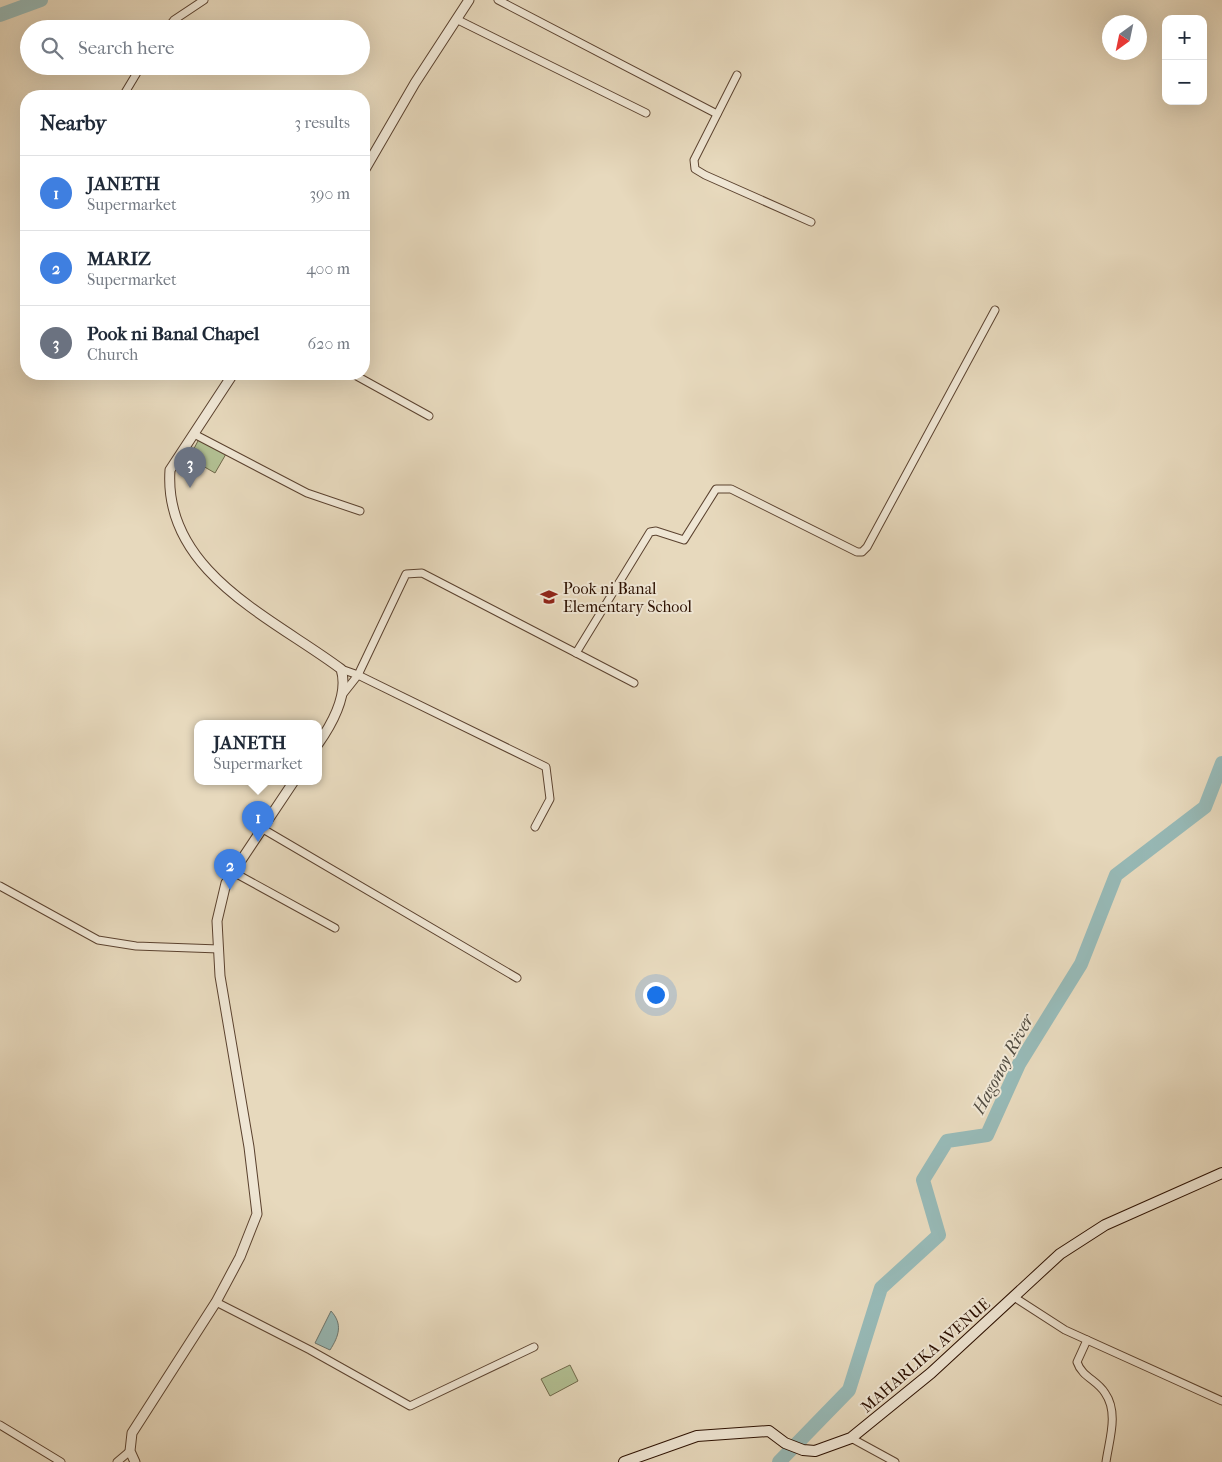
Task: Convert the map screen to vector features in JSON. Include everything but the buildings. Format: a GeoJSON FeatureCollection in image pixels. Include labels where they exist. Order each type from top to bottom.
{"type":"FeatureCollection","features":[{"type":"Feature","properties":{"kind":"main road","name":"MAHARLIKA AVENUE"},"geometry":{"type":"LineString","coordinates":[[624,1462],[698,1436],[768,1431],[785,1443],[804,1450],[815,1451],[851,1438],[931,1372],[1060,1254],[1105,1225],[1222,1173]]}},
{"type":"Feature","properties":{"kind":"street"},"geometry":{"type":"LineString","coordinates":[[174,20],[204,0]]}},
{"type":"Feature","properties":{"kind":"street"},"geometry":{"type":"LineString","coordinates":[[370,161],[415,83],[470,0]]}},
{"type":"Feature","properties":{"kind":"street"},"geometry":{"type":"LineString","coordinates":[[498,0],[717,114]]}},
{"type":"Feature","properties":{"kind":"street"},"geometry":{"type":"LineString","coordinates":[[458,20],[646,113]]}},
{"type":"Feature","properties":{"kind":"street"},"geometry":{"type":"LineString","coordinates":[[127,90],[136,75]]}},
{"type":"Feature","properties":{"kind":"street"},"geometry":{"type":"LineString","coordinates":[[737,75],[694,160],[696,169],[705,175],[811,222]]}},
{"type":"Feature","properties":{"kind":"street"},"geometry":{"type":"LineString","coordinates":[[576,653],[650,532],[656,531],[684,540],[716,489],[731,489],[857,552],[862,552],[867,547],[995,310]]}},
{"type":"Feature","properties":{"kind":"street"},"geometry":{"type":"LineString","coordinates":[[229,380],[170,470],[169,489],[183,536],[205,568],[249,607],[341,669],[358,675],[546,767],[550,799],[535,827]]}},
{"type":"Feature","properties":{"kind":"street"},"geometry":{"type":"LineString","coordinates":[[364,380],[430,416]]}},
{"type":"Feature","properties":{"kind":"street"},"geometry":{"type":"LineString","coordinates":[[194,434],[307,493],[360,511]]}},
{"type":"Feature","properties":{"kind":"street"},"geometry":{"type":"LineString","coordinates":[[342,694],[358,675],[406,574],[415,572],[422,573],[634,683]]}},
{"type":"Feature","properties":{"kind":"street"},"geometry":{"type":"LineString","coordinates":[[322,736],[342,694],[345,680],[341,669]]}},
{"type":"Feature","properties":{"kind":"street"},"geometry":{"type":"LineString","coordinates":[[135,1462],[130,1451],[132,1432],[216,1302],[240,1257],[257,1214],[249,1147],[220,976],[217,921],[226,883],[291,785]]}},
{"type":"Feature","properties":{"kind":"street"},"geometry":{"type":"LineString","coordinates":[[263,829],[517,978]]}},
{"type":"Feature","properties":{"kind":"street"},"geometry":{"type":"LineString","coordinates":[[233,872],[335,928]]}},
{"type":"Feature","properties":{"kind":"street"},"geometry":{"type":"LineString","coordinates":[[0,886],[98,940],[136,946],[219,949]]}},
{"type":"Feature","properties":{"kind":"street"},"geometry":{"type":"LineString","coordinates":[[1014,1297],[1065,1330],[1222,1401]]}},
{"type":"Feature","properties":{"kind":"street"},"geometry":{"type":"LineString","coordinates":[[216,1302],[310,1350],[410,1406],[534,1347]]}},
{"type":"Feature","properties":{"kind":"street"},"geometry":{"type":"LineString","coordinates":[[1087,1340],[1077,1362],[1080,1371],[1106,1393],[1114,1420],[1106,1462]]}},
{"type":"Feature","properties":{"kind":"street"},"geometry":{"type":"LineString","coordinates":[[0,1424],[61,1462]]}},
{"type":"Feature","properties":{"kind":"street"},"geometry":{"type":"LineString","coordinates":[[851,1438],[895,1462]]}},
{"type":"Feature","properties":{"kind":"street"},"geometry":{"type":"LineString","coordinates":[[117,1462],[130,1451]]}},
{"type":"Feature","properties":{"kind":"green space"},"geometry":{"type":"Polygon","coordinates":[[[199,439],[226,454],[215,473],[189,458],[199,439]]]}},
{"type":"Feature","properties":{"kind":"green space"},"geometry":{"type":"Polygon","coordinates":[[[570,1365],[578,1381],[550,1396],[541,1379],[570,1365]]]}},
{"type":"Feature","properties":{"kind":"water"},"geometry":{"type":"Polygon","coordinates":[[[331,1311],[337,1321],[338,1330],[336,1340],[330,1350],[315,1343],[331,1311]]]}},
{"type":"Feature","properties":{"kind":"waterway"},"geometry":{"type":"LineString","coordinates":[[0,15],[41,0]]}},
{"type":"Feature","properties":{"kind":"waterway","name":"Hagonoy River"},"geometry":{"type":"LineString","coordinates":[[779,1462],[849,1390],[881,1288],[939,1235],[923,1180],[947,1141],[987,1135],[1019,1064],[1081,964],[1116,875],[1205,807],[1222,763]]}},
{"type":"Feature","properties":{"kind":"place","name":"Pook ni Banal Chapel"},"geometry":{"type":"Point","coordinates":[190,488]}},
{"type":"Feature","properties":{"kind":"place","name":"Pook ni Banal Elementary School"},"geometry":{"type":"Point","coordinates":[549,597]}},
{"type":"Feature","properties":{"kind":"place","name":"JANETH"},"geometry":{"type":"Point","coordinates":[258,842]}},
{"type":"Feature","properties":{"kind":"place","name":"MARIZ"},"geometry":{"type":"Point","coordinates":[230,890]}}]}
